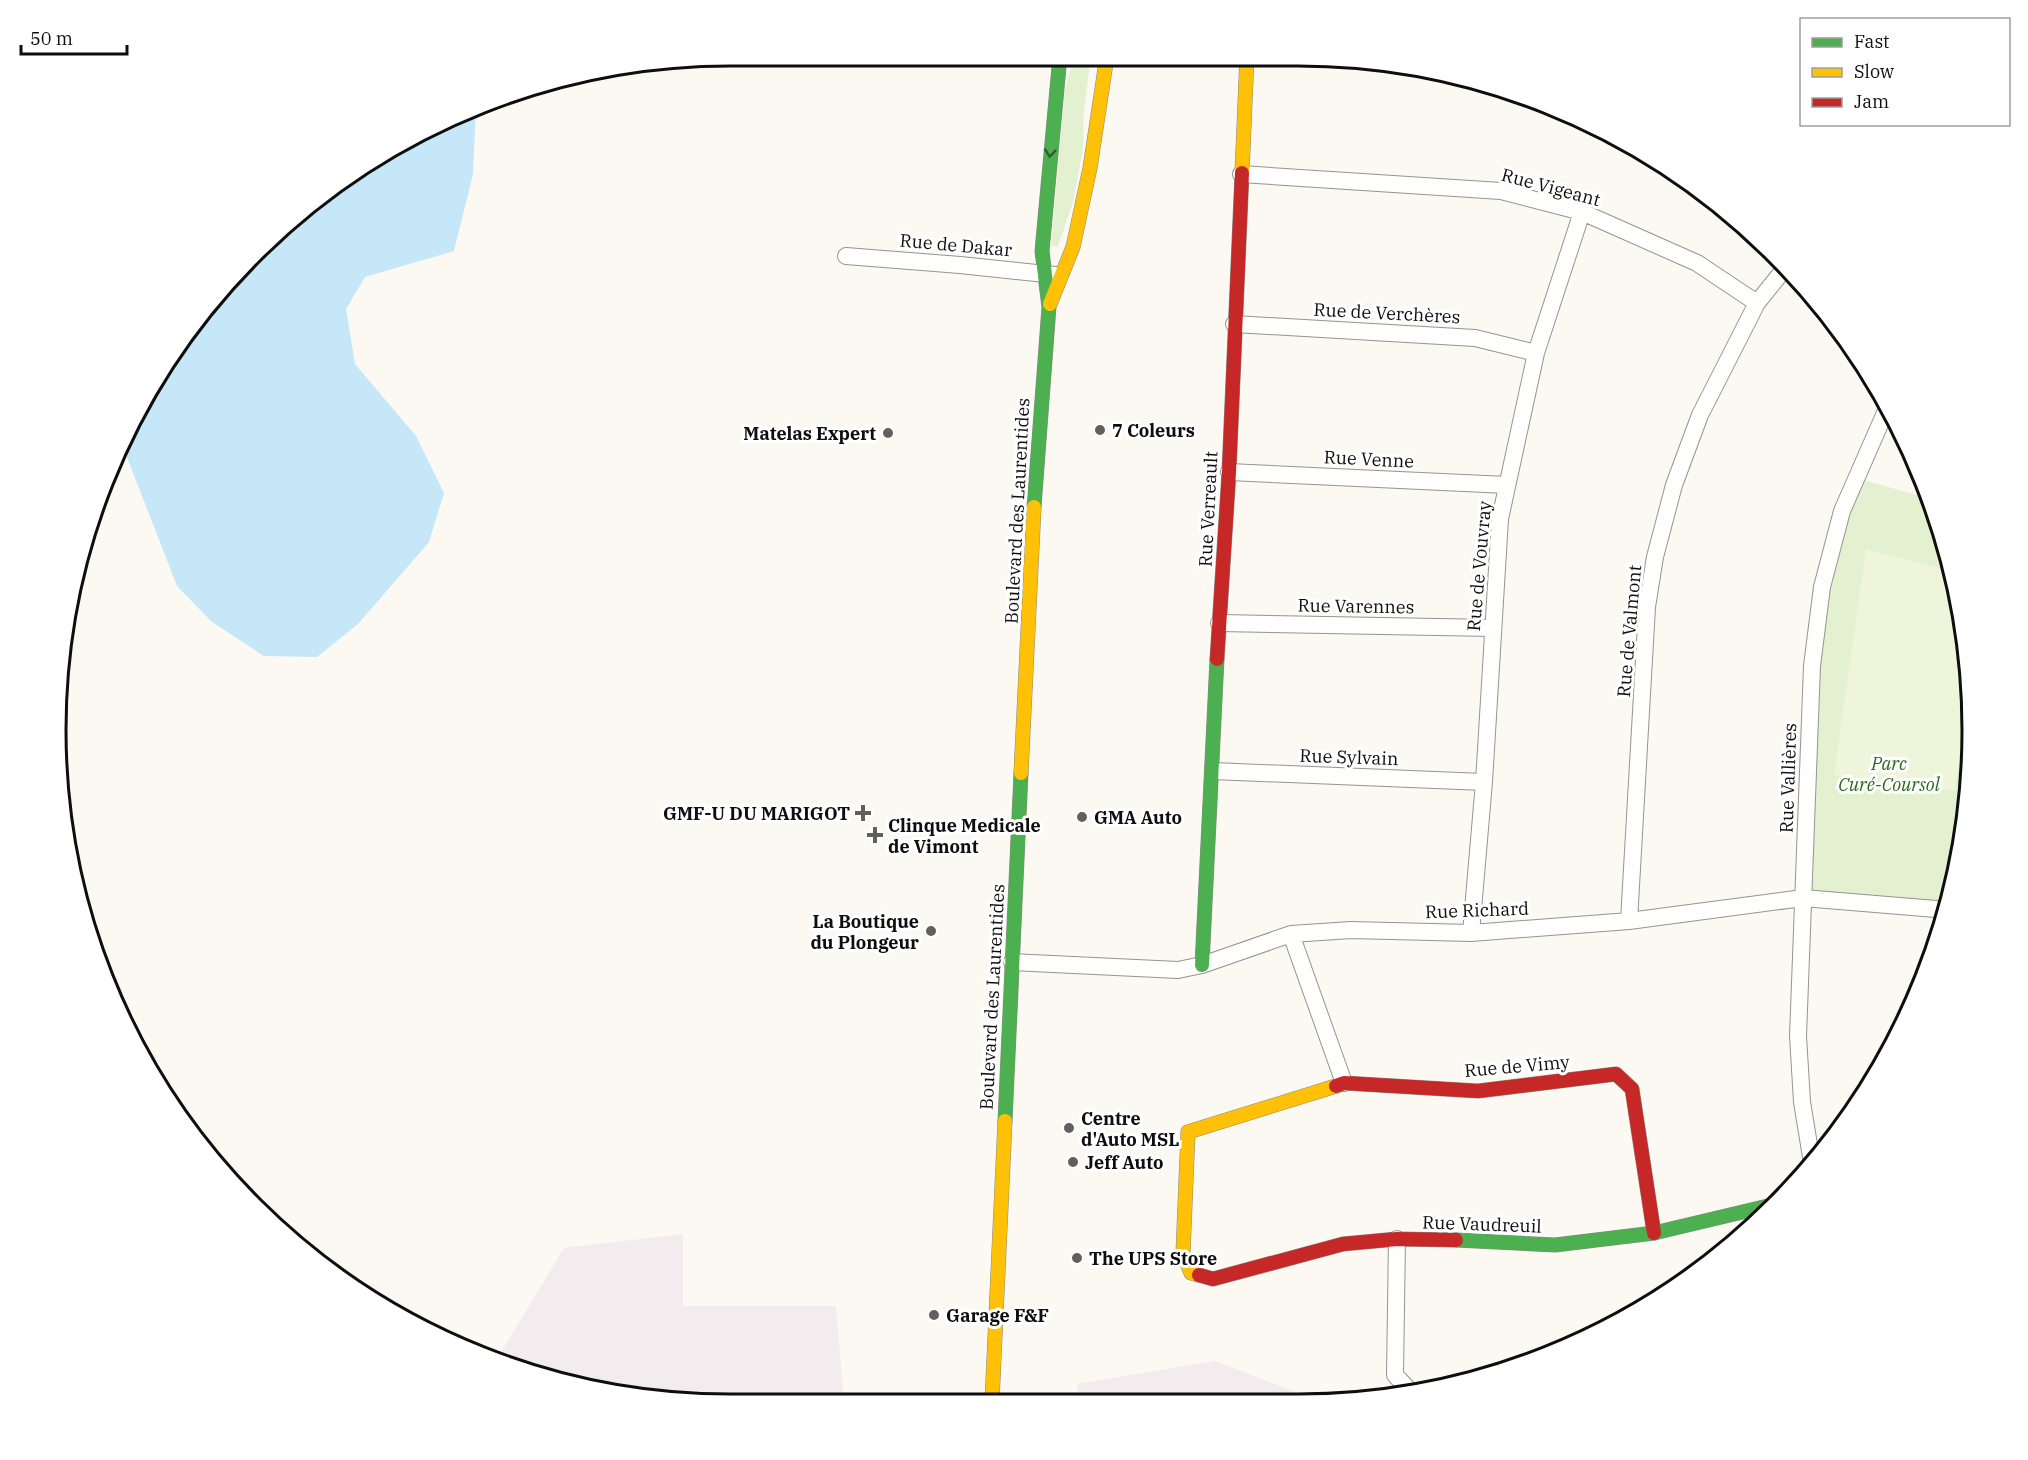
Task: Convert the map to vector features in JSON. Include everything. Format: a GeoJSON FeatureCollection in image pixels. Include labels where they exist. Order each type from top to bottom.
{"type":"FeatureCollection","features":[{"type":"Feature","properties":{"kind":"street","name":"Boulevard des Laurentides"},"geometry":{"type":"LineString","coordinates":[[992,1394],[1032,540],[1049,307],[1042,251],[1059,66]]}},
{"type":"Feature","properties":{"kind":"street","name":"Boulevard des Laurentides"},"geometry":{"type":"LineString","coordinates":[[1049,307],[1072,252],[1083,203],[1105,66]]}},
{"type":"Feature","properties":{"kind":"street","name":"Rue Verreault"},"geometry":{"type":"LineString","coordinates":[[1202,965],[1229,472],[1246,66]]}},
{"type":"Feature","properties":{"kind":"street","name":"Rue Vigeant"},"geometry":{"type":"LineString","coordinates":[[1241,174],[1502,191],[1582,212],[1697,263],[1757,303]]}},
{"type":"Feature","properties":{"kind":"street","name":"Rue de Vouvray"},"geometry":{"type":"LineString","coordinates":[[1471,933],[1484,782],[1500,519],[1536,353],[1582,212]]}},
{"type":"Feature","properties":{"kind":"street","name":"Rue de Dakar"},"geometry":{"type":"LineString","coordinates":[[846,256],[1062,276]]}},
{"type":"Feature","properties":{"kind":"street","name":"Rue de Valmont"},"geometry":{"type":"LineString","coordinates":[[1629,921],[1647,607],[1655,557],[1674,485],[1700,415],[1757,303],[1781,274]]}},
{"type":"Feature","properties":{"kind":"street","name":"Rue de Verchères"},"geometry":{"type":"LineString","coordinates":[[1234,324],[1475,338],[1536,353]]}},
{"type":"Feature","properties":{"kind":"street","name":"Rue Vallières"},"geometry":{"type":"LineString","coordinates":[[1810,1152],[1802,1102],[1798,1036],[1812,666],[1822,587],[1842,511],[1883,417]]}},
{"type":"Feature","properties":{"kind":"street","name":"Rue Venne"},"geometry":{"type":"LineString","coordinates":[[1229,472],[1507,485]]}},
{"type":"Feature","properties":{"kind":"street","name":"Rue Varennes"},"geometry":{"type":"LineString","coordinates":[[1219,623],[1493,627]]}},
{"type":"Feature","properties":{"kind":"street","name":"Rue Sylvain"},"geometry":{"type":"LineString","coordinates":[[1213,771],[1484,782]]}},
{"type":"Feature","properties":{"kind":"street","name":"Rue Richard"},"geometry":{"type":"LineString","coordinates":[[1012,962],[1172,970],[1202,965],[1291,934],[1351,930],[1471,933],[1629,921],[1803,898],[1937,909]]}},
{"type":"Feature","properties":{"kind":"street"},"geometry":{"type":"LineString","coordinates":[[1291,934],[1344,1083]]}},
{"type":"Feature","properties":{"kind":"street","name":"Rue de Vimy"},"geometry":{"type":"LineString","coordinates":[[1191,1273],[1184,1252],[1188,1132],[1344,1083],[1478,1090],[1616,1074],[1632,1089],[1654,1233]]}},
{"type":"Feature","properties":{"kind":"street","name":"Rue Vaudreuil"},"geometry":{"type":"LineString","coordinates":[[1191,1273],[1213,1279],[1343,1244],[1397,1239],[1555,1245],[1654,1233],[1759,1208]]}},
{"type":"Feature","properties":{"kind":"street"},"geometry":{"type":"LineString","coordinates":[[1397,1239],[1395,1375],[1405,1385]]}},
{"type":"Feature","properties":{"kind":"shaded area"},"geometry":{"type":"Polygon","coordinates":[[[683,1234],[683,1306],[836,1306],[843,1394],[687,1393],[643,1388],[558,1371],[501,1353],[564,1248],[683,1234]]]}},
{"type":"Feature","properties":{"kind":"shaded area"},"geometry":{"type":"Polygon","coordinates":[[[1215,1361],[1301,1394],[1077,1394],[1078,1384],[1215,1361]]]}},
{"type":"Feature","properties":{"kind":"green space"},"geometry":{"type":"Polygon","coordinates":[[[1071,66],[1090,66],[1084,110],[1083,149],[1073,202],[1058,247],[1051,246],[1065,89],[1071,66]]]}},
{"type":"Feature","properties":{"kind":"green space","name":"Parc Curé-Coursol"},"geometry":{"type":"Polygon","coordinates":[[[1864,480],[1919,496],[1939,558],[1956,643],[1961,687],[1962,730],[1961,773],[1956,817],[1938,904],[1803,898],[1812,666],[1842,511],[1864,480]]]}},
{"type":"Feature","properties":{"kind":"green space"},"geometry":{"type":"Polygon","coordinates":[[[1866,549],[1942,569],[1949,600],[1961,687],[1962,747],[1955,791],[1834,775],[1866,549]]]}},
{"type":"Feature","properties":{"kind":"water"},"geometry":{"type":"Polygon","coordinates":[[[475,117],[473,174],[454,251],[365,277],[346,309],[355,364],[416,436],[444,493],[429,542],[358,624],[317,657],[264,656],[212,622],[177,586],[126,455],[155,398],[178,361],[203,326],[260,260],[326,203],[398,155],[436,134],[475,117]]]}},
{"type":"Feature","properties":{"kind":"traffic: fast"},"geometry":{"type":"LineString","coordinates":[[1034,507],[1049,307],[1042,251],[1059,66]]}},
{"type":"Feature","properties":{"kind":"traffic: fast"},"geometry":{"type":"LineString","coordinates":[[1202,965],[1217,659]]}},
{"type":"Feature","properties":{"kind":"traffic: fast"},"geometry":{"type":"LineString","coordinates":[[1005,1121],[1021,773]]}},
{"type":"Feature","properties":{"kind":"traffic: fast"},"geometry":{"type":"LineString","coordinates":[[1456,1240],[1555,1245],[1654,1233],[1759,1208]]}},
{"type":"Feature","properties":{"kind":"traffic: slow"},"geometry":{"type":"LineString","coordinates":[[1050,304],[1073,247],[1090,168],[1105,66]]}},
{"type":"Feature","properties":{"kind":"traffic: slow"},"geometry":{"type":"LineString","coordinates":[[1242,173],[1247,66]]}},
{"type":"Feature","properties":{"kind":"traffic: slow"},"geometry":{"type":"LineString","coordinates":[[1021,773],[1034,507]]}},
{"type":"Feature","properties":{"kind":"traffic: slow"},"geometry":{"type":"LineString","coordinates":[[1199,1275],[1191,1273],[1183,1253],[1188,1132],[1336,1086]]}},
{"type":"Feature","properties":{"kind":"traffic: slow"},"geometry":{"type":"LineString","coordinates":[[992,1394],[1005,1121]]}},
{"type":"Feature","properties":{"kind":"traffic: jam"},"geometry":{"type":"LineString","coordinates":[[1217,659],[1229,472],[1242,173]]}},
{"type":"Feature","properties":{"kind":"traffic: jam"},"geometry":{"type":"LineString","coordinates":[[1336,1086],[1344,1083],[1478,1091],[1616,1074],[1632,1089],[1654,1233]]}},
{"type":"Feature","properties":{"kind":"traffic: jam"},"geometry":{"type":"LineString","coordinates":[[1199,1275],[1213,1279],[1343,1244],[1397,1239],[1456,1240]]}},
{"type":"Feature","properties":{"kind":"place","name":"7 Coleurs"},"geometry":{"type":"Point","coordinates":[1100,430]}},
{"type":"Feature","properties":{"kind":"place","name":"Matelas Expert"},"geometry":{"type":"Point","coordinates":[888,433]}},
{"type":"Feature","properties":{"kind":"place","name":"GMF-U DU MARIGOT"},"geometry":{"type":"Point","coordinates":[863,813]}},
{"type":"Feature","properties":{"kind":"place","name":"GMA Auto"},"geometry":{"type":"Point","coordinates":[1082,817]}},
{"type":"Feature","properties":{"kind":"place","name":"Clinque Medicale de Vimont"},"geometry":{"type":"Point","coordinates":[875,835]}},
{"type":"Feature","properties":{"kind":"place","name":"La Boutique du Plongeur"},"geometry":{"type":"Point","coordinates":[931,931]}},
{"type":"Feature","properties":{"kind":"place","name":"Centre d'Auto MSL"},"geometry":{"type":"Point","coordinates":[1069,1128]}},
{"type":"Feature","properties":{"kind":"place","name":"Jeff Auto"},"geometry":{"type":"Point","coordinates":[1073,1162]}},
{"type":"Feature","properties":{"kind":"place","name":"The UPS Store"},"geometry":{"type":"Point","coordinates":[1077,1258]}},
{"type":"Feature","properties":{"kind":"place","name":"Garage F&F"},"geometry":{"type":"Point","coordinates":[934,1315]}}]}
